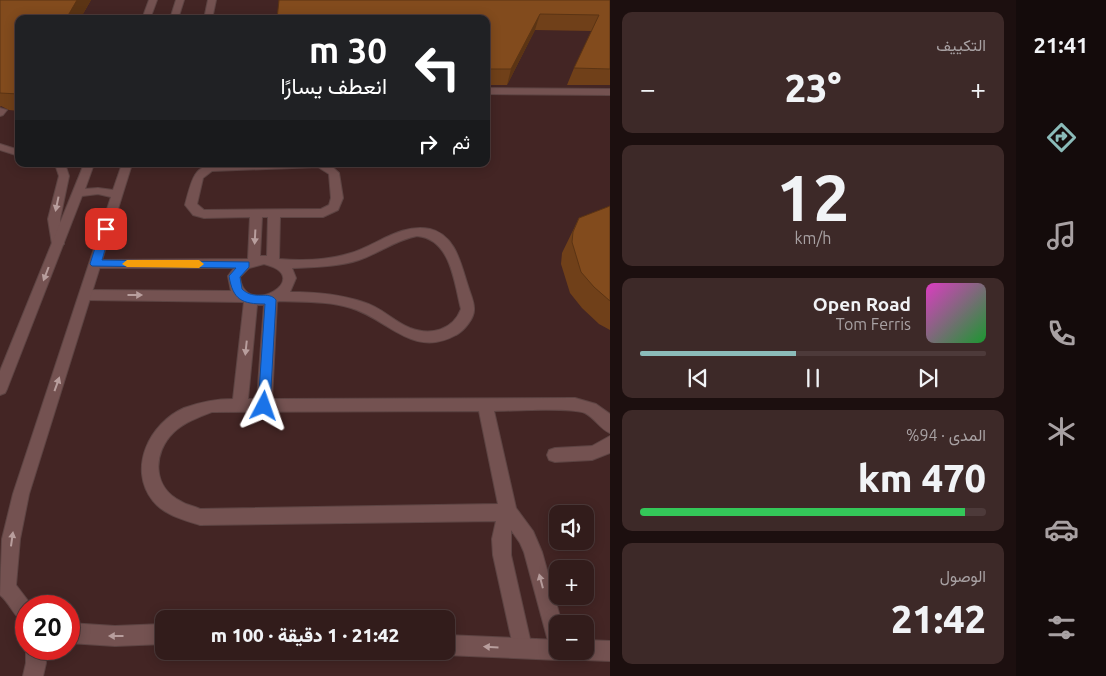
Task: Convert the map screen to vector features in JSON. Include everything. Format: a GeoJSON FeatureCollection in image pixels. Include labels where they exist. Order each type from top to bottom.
{"type":"FeatureCollection","features":[{"type":"Feature","properties":{"kind":"street"},"geometry":{"type":"LineString","coordinates":[[147,15],[153,0]]}},
{"type":"Feature","properties":{"kind":"street"},"geometry":{"type":"LineString","coordinates":[[175,15],[180,0]]}},
{"type":"Feature","properties":{"kind":"street"},"geometry":{"type":"LineString","coordinates":[[209,15],[212,0]]}},
{"type":"Feature","properties":{"kind":"street"},"geometry":{"type":"LineString","coordinates":[[490,91],[610,92]]}},
{"type":"Feature","properties":{"kind":"street"},"geometry":{"type":"LineString","coordinates":[[0,147],[15,152]]}},
{"type":"Feature","properties":{"kind":"street"},"geometry":{"type":"LineString","coordinates":[[58,244],[54,219],[64,176],[61,167]]}},
{"type":"Feature","properties":{"kind":"street"},"geometry":{"type":"LineString","coordinates":[[0,389],[89,167]]}},
{"type":"Feature","properties":{"kind":"street"},"geometry":{"type":"LineString","coordinates":[[15,598],[4,586],[11,539],[21,494],[126,167]]}},
{"type":"Feature","properties":{"kind":"street"},"geometry":{"type":"LineString","coordinates":[[214,167],[209,168],[198,176],[191,201],[194,209],[198,212],[212,214],[316,214],[329,210],[336,203],[334,173],[326,167]]}},
{"type":"Feature","properties":{"kind":"street"},"geometry":{"type":"LineString","coordinates":[[78,193],[98,192],[117,194]]}},
{"type":"Feature","properties":{"kind":"street"},"geometry":{"type":"LineString","coordinates":[[247,298],[237,290],[234,276],[250,262],[256,214]]}},
{"type":"Feature","properties":{"kind":"street"},"geometry":{"type":"LineString","coordinates":[[274,214],[277,262]]}},
{"type":"Feature","properties":{"kind":"street"},"geometry":{"type":"LineString","coordinates":[[86,295],[275,298],[286,290],[290,283],[287,269],[277,262],[95,264]]}},
{"type":"Feature","properties":{"kind":"street"},"geometry":{"type":"LineString","coordinates":[[240,406],[247,298]]}},
{"type":"Feature","properties":{"kind":"street"},"geometry":{"type":"LineString","coordinates":[[264,406],[275,298]]}},
{"type":"Feature","properties":{"kind":"street"},"geometry":{"type":"LineString","coordinates":[[508,512],[200,517],[184,514],[170,506],[159,496],[152,484],[149,470],[151,455],[163,431],[173,421],[198,408],[212,406],[575,404],[585,406],[604,418],[610,426]]}},
{"type":"Feature","properties":{"kind":"street"},"geometry":{"type":"LineString","coordinates":[[485,405],[508,512],[527,537],[533,552],[550,615]]}},
{"type":"Feature","properties":{"kind":"street"},"geometry":{"type":"LineString","coordinates":[[555,455],[595,453],[604,450],[610,443]]}},
{"type":"Feature","properties":{"kind":"street"},"geometry":{"type":"LineString","coordinates":[[508,512],[503,524],[501,539],[502,555],[522,648]]}},
{"type":"Feature","properties":{"kind":"street"},"geometry":{"type":"LineString","coordinates":[[80,634],[115,636],[155,634]]}},
{"type":"Feature","properties":{"kind":"street"},"geometry":{"type":"LineString","coordinates":[[455,645],[549,650]]}},
{"type":"Feature","properties":{"kind":"street"},"geometry":{"type":"LineString","coordinates":[[594,650],[610,651]]}},
{"type":"Feature","properties":{"kind":"street"},"geometry":{"type":"LineString","coordinates":[[33,676],[36,660]]}},
{"type":"Feature","properties":{"kind":"lane"},"geometry":{"type":"LineString","coordinates":[[275,298],[329,298],[347,302],[382,316],[409,333],[423,336],[437,336],[449,333],[459,327],[466,319],[468,309],[451,252],[440,239],[421,232],[404,233],[368,252],[340,260],[277,262]]}},
{"type":"Feature","properties":{"kind":"building"},"geometry":{"type":"Polygon","coordinates":[[[0,0],[77,0],[68,15],[15,15],[15,94],[0,93],[0,0]]]}},
{"type":"Feature","properties":{"kind":"building"},"geometry":{"type":"Polygon","coordinates":[[[279,0],[610,0],[610,69],[574,68],[599,15],[540,14],[511,69],[490,69],[490,15],[277,15],[279,0]]]}},
{"type":"Feature","properties":{"kind":"building"},"geometry":{"type":"Polygon","coordinates":[[[610,206],[610,301],[581,272],[572,242],[573,232],[579,218],[610,206]]]}},
{"type":"Feature","properties":{"kind":"slow traffic"},"geometry":{"type":"LineString","coordinates":[[127,264],[199,264]]}},
{"type":"Feature","properties":{"kind":"route"},"geometry":{"type":"LineString","coordinates":[[106,229],[95,264],[245,264],[234,276],[237,290],[251,300],[271,300],[264,406]]}}]}
